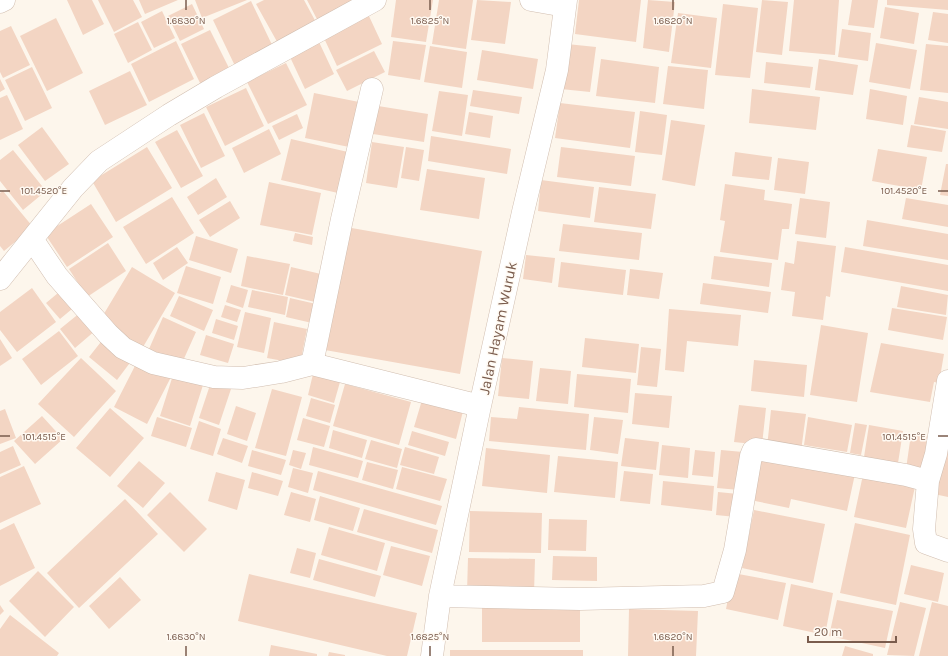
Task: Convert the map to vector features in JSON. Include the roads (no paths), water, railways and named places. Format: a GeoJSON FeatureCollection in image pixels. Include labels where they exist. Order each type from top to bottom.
{"type":"FeatureCollection","features":[{"type":"Feature","properties":{"kind":"street"},"geometry":{"type":"LineString","coordinates":[[0,2],[4,0]]}},
{"type":"Feature","properties":{"kind":"street"},"geometry":{"type":"LineString","coordinates":[[0,279],[72,188],[99,161],[216,87],[375,0]]}},
{"type":"Feature","properties":{"kind":"street"},"geometry":{"type":"LineString","coordinates":[[531,0],[565,3]]}},
{"type":"Feature","properties":{"kind":"street","name":"Jalan Hayam Wuruk"},"geometry":{"type":"LineString","coordinates":[[432,656],[440,596],[480,406],[524,204],[557,70],[565,3]]}},
{"type":"Feature","properties":{"kind":"street"},"geometry":{"type":"LineString","coordinates":[[312,364],[342,219],[372,89]]}},
{"type":"Feature","properties":{"kind":"street"},"geometry":{"type":"LineString","coordinates":[[32,239],[57,276],[108,334],[123,348],[154,364],[214,377],[243,378],[281,372],[312,364],[480,406]]}},
{"type":"Feature","properties":{"kind":"street"},"geometry":{"type":"LineString","coordinates":[[948,381],[936,454],[928,481],[924,529],[926,543],[948,551]]}},
{"type":"Feature","properties":{"kind":"street"},"geometry":{"type":"LineString","coordinates":[[440,596],[580,599],[704,596],[723,592],[735,550],[751,456],[753,451],[756,449],[906,475],[928,481]]}}]}
